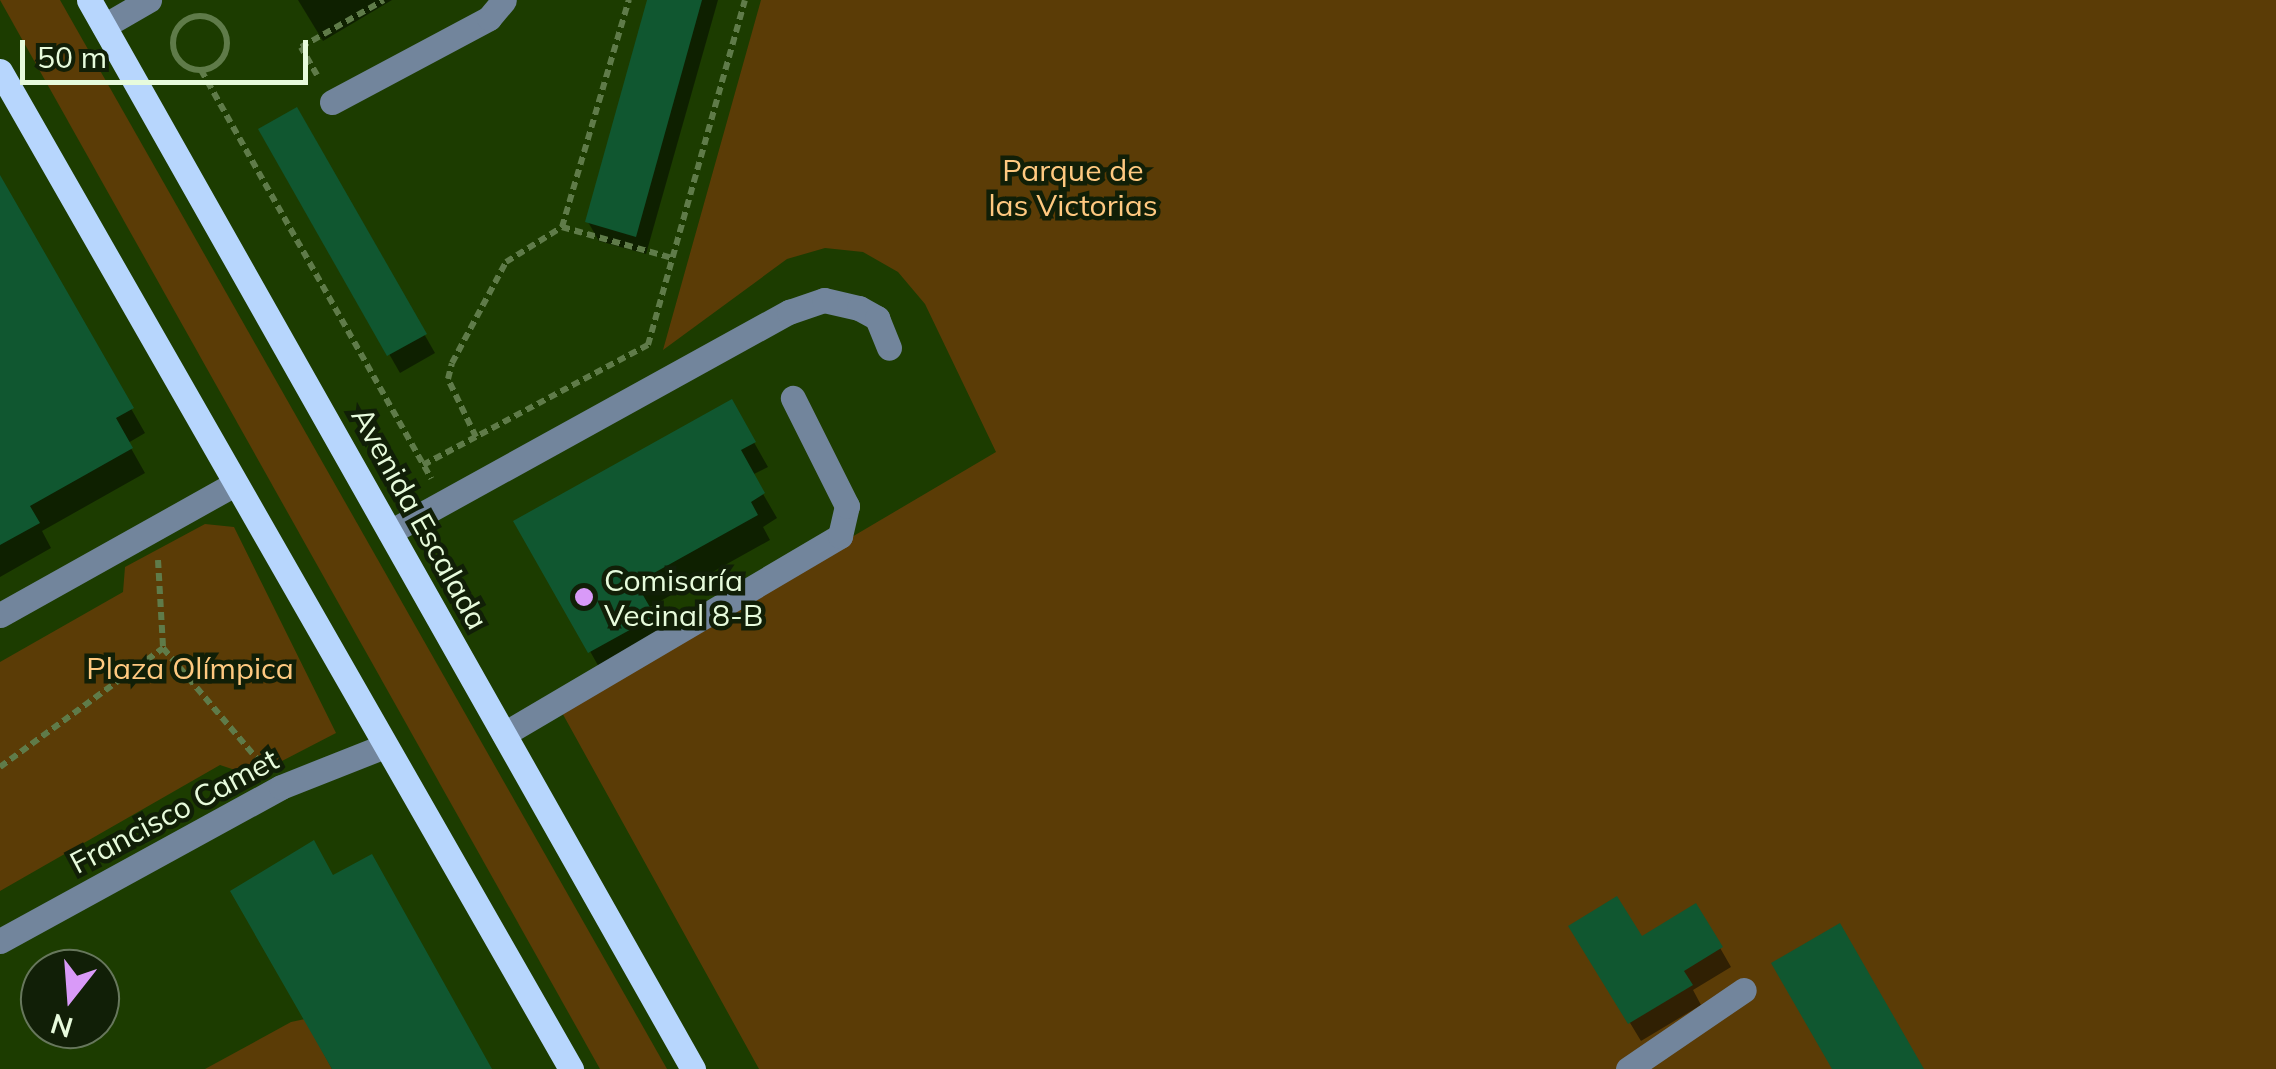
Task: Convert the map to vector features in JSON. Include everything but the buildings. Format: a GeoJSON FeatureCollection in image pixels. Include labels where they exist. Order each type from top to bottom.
{"type":"FeatureCollection","features":[{"type":"Feature","properties":{"kind":"main road","name":"Avenida Escalada"},"geometry":{"type":"LineString","coordinates":[[90,0],[693,1069]]}},
{"type":"Feature","properties":{"kind":"main road"},"geometry":{"type":"LineString","coordinates":[[0,72],[382,747],[570,1069]]}},
{"type":"Feature","properties":{"kind":"street"},"geometry":{"type":"LineString","coordinates":[[104,26],[150,0]]}},
{"type":"Feature","properties":{"kind":"street"},"geometry":{"type":"LineString","coordinates":[[332,102],[489,18],[504,0]]}},
{"type":"Feature","properties":{"kind":"street"},"geometry":{"type":"LineString","coordinates":[[390,532],[789,312],[824,300],[859,308],[876,318],[890,348]]}},
{"type":"Feature","properties":{"kind":"street"},"geometry":{"type":"LineString","coordinates":[[504,734],[840,536],[847,506],[792,398]]}},
{"type":"Feature","properties":{"kind":"street"},"geometry":{"type":"LineString","coordinates":[[0,615],[156,524],[234,484]]}},
{"type":"Feature","properties":{"kind":"street","name":"Francisco Camet"},"geometry":{"type":"LineString","coordinates":[[0,941],[281,788],[382,747]]}},
{"type":"Feature","properties":{"kind":"street"},"geometry":{"type":"LineString","coordinates":[[1628,1069],[1744,990]]}},
{"type":"Feature","properties":{"kind":"path"},"geometry":{"type":"LineString","coordinates":[[332,102],[300,47],[384,0]]}},
{"type":"Feature","properties":{"kind":"path"},"geometry":{"type":"LineString","coordinates":[[476,437],[448,380],[452,363],[506,262],[562,227],[629,0]]}},
{"type":"Feature","properties":{"kind":"path"},"geometry":{"type":"LineString","coordinates":[[423,465],[648,344],[745,0]]}},
{"type":"Feature","properties":{"kind":"path"},"geometry":{"type":"LineString","coordinates":[[201,70],[224,56],[228,42],[224,28],[200,15],[186,19],[173,43],[187,67],[201,70],[444,502]]}},
{"type":"Feature","properties":{"kind":"path"},"geometry":{"type":"LineString","coordinates":[[562,227],[672,258]]}},
{"type":"Feature","properties":{"kind":"path"},"geometry":{"type":"LineString","coordinates":[[156,524],[163,648],[281,788]]}},
{"type":"Feature","properties":{"kind":"path"},"geometry":{"type":"LineString","coordinates":[[0,767],[163,648]]}},
{"type":"Feature","properties":{"kind":"green space"},"geometry":{"type":"Polygon","coordinates":[[[0,0],[60,0],[667,1069],[600,1069],[0,0]]]}},
{"type":"Feature","properties":{"kind":"green space","name":"Parque de las Victorias"},"geometry":{"type":"Polygon","coordinates":[[[761,0],[2276,0],[2276,1069],[759,1069],[560,709],[996,452],[925,304],[898,272],[863,252],[825,248],[787,259],[663,350],[761,0]]]}},
{"type":"Feature","properties":{"kind":"green space","name":"Plaza Olímpica"},"geometry":{"type":"Polygon","coordinates":[[[205,524],[234,527],[336,733],[253,776],[220,765],[0,891],[0,662],[123,592],[125,567],[205,524]]]}},
{"type":"Feature","properties":{"kind":"green space"},"geometry":{"type":"Polygon","coordinates":[[[305,1019],[332,1069],[205,1069],[291,1022],[305,1019]]]}},
{"type":"Feature","properties":{"kind":"place","name":"Comisaría Vecinal 8-B"},"geometry":{"type":"Point","coordinates":[584,597]}}]}
